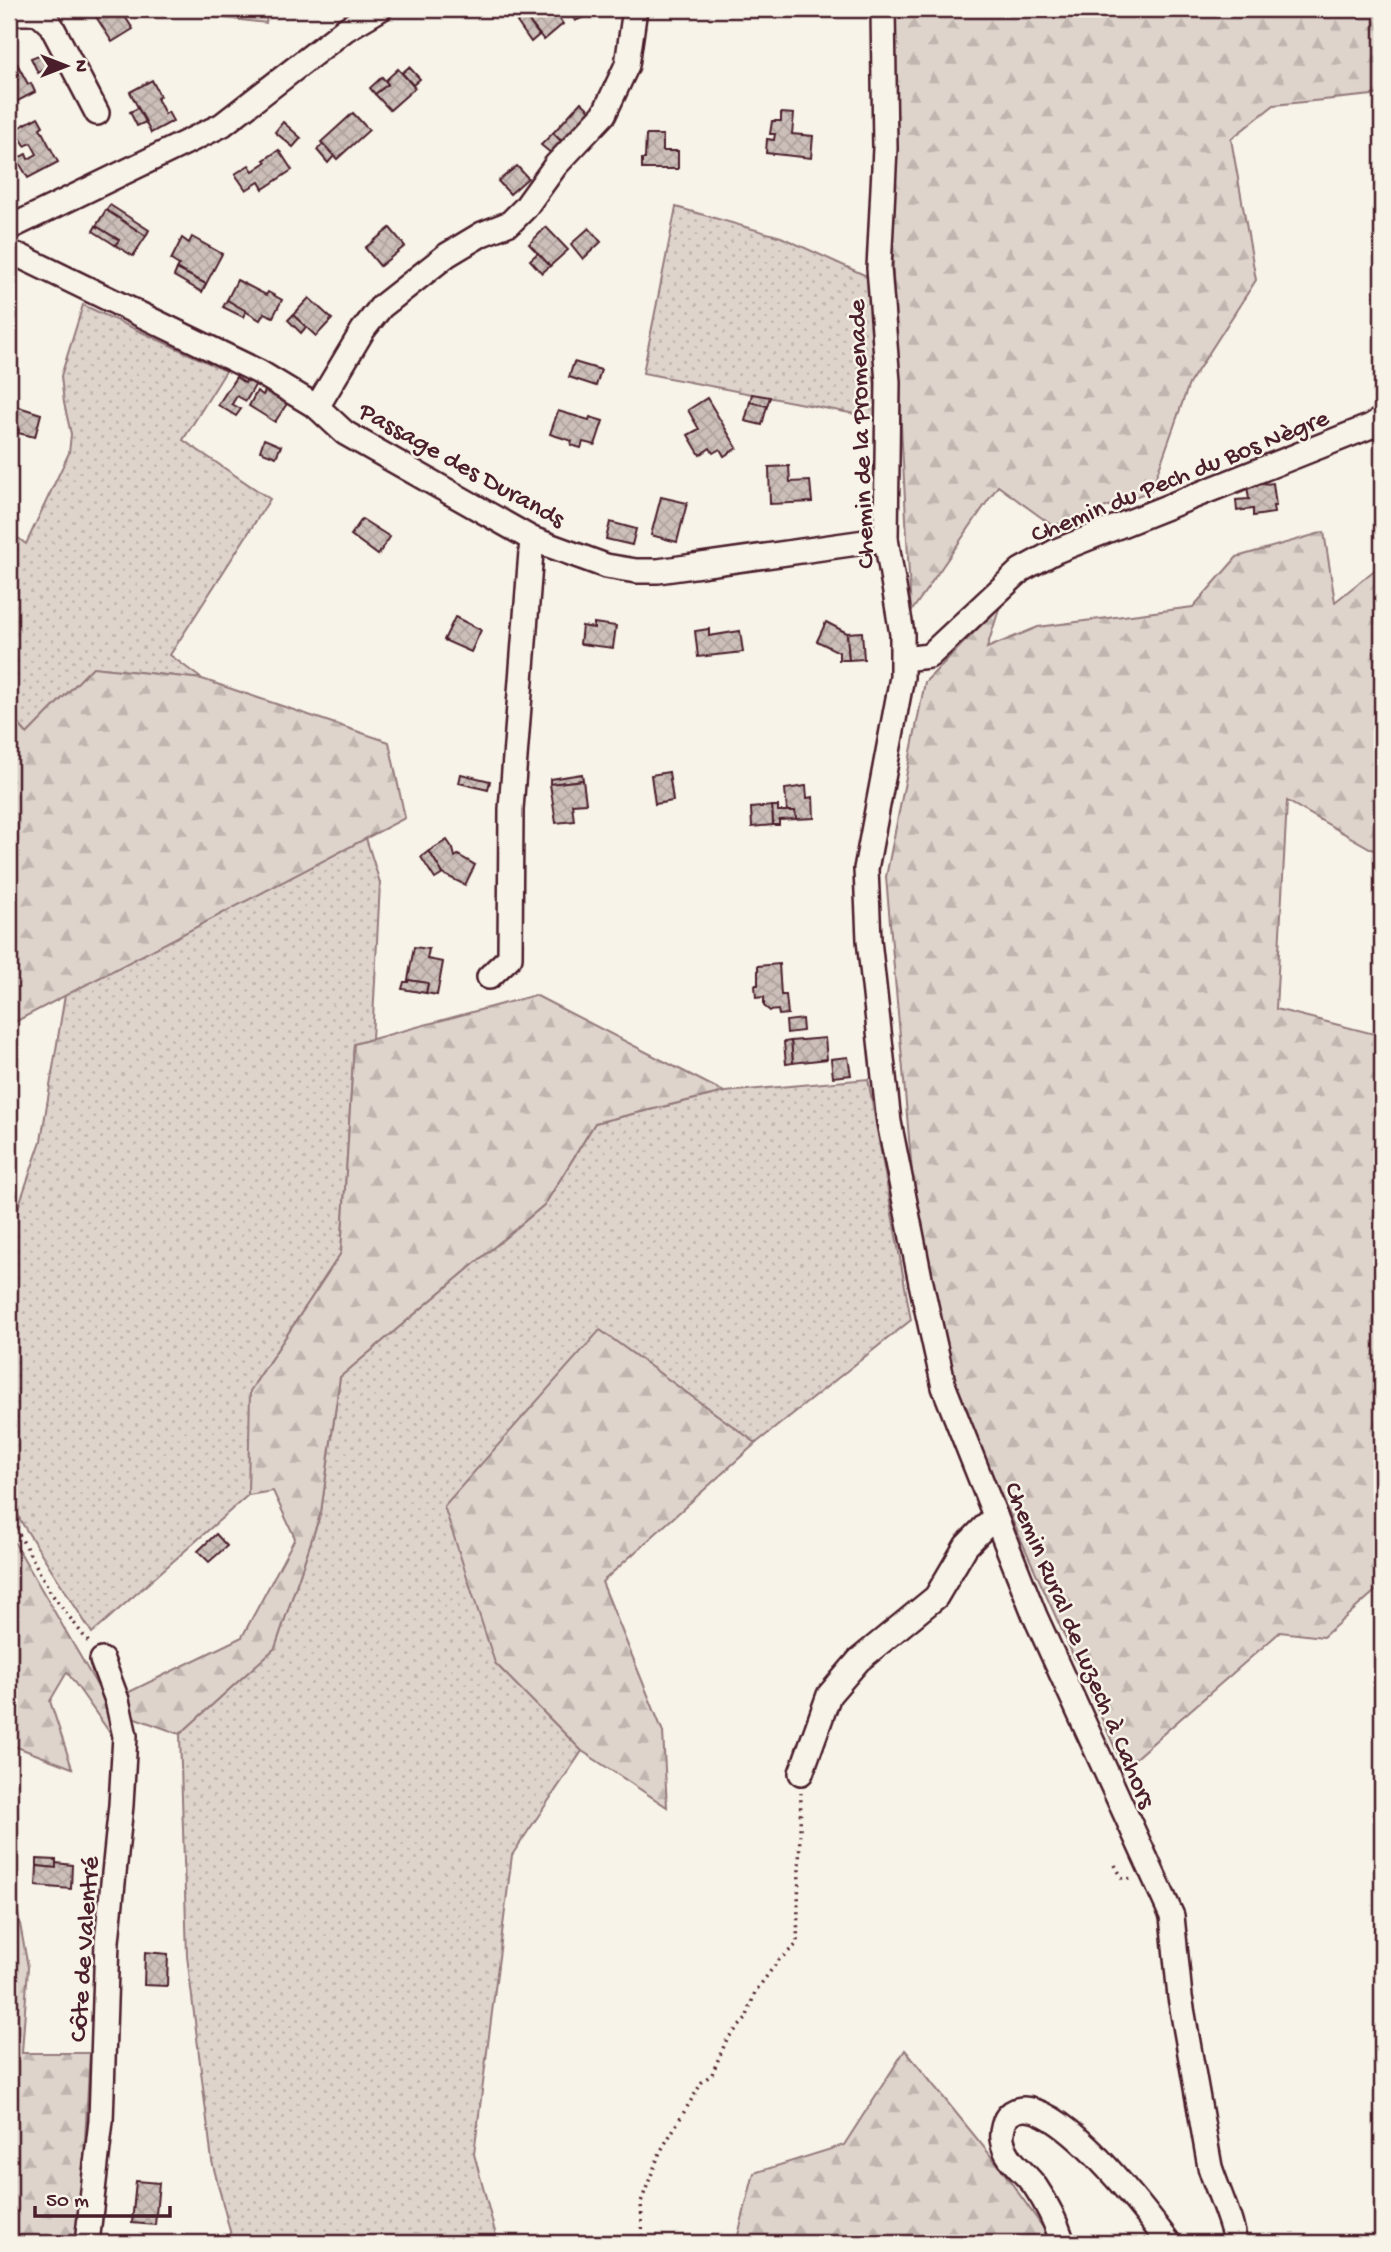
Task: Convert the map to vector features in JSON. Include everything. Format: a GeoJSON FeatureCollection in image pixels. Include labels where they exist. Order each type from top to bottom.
{"type":"FeatureCollection","features":[{"type":"Feature","properties":{"kind":"street"},"geometry":{"type":"LineString","coordinates":[[9,228],[222,125],[346,29],[380,9]]}},
{"type":"Feature","properties":{"kind":"street"},"geometry":{"type":"LineString","coordinates":[[317,407],[363,330],[381,307],[447,255],[482,234],[510,223],[525,208],[556,165],[604,114],[627,65],[635,9]]}},
{"type":"Feature","properties":{"kind":"street","name":"Chemin de la Promenade"},"geometry":{"type":"LineString","coordinates":[[883,9],[885,148],[879,268],[888,382],[886,539],[902,634],[903,659],[902,677],[866,869],[869,940],[883,1063]]}},
{"type":"Feature","properties":{"kind":"street"},"geometry":{"type":"LineString","coordinates":[[9,18],[16,13],[40,11],[51,25],[97,113]]}},
{"type":"Feature","properties":{"kind":"street","name":"Passage des Durands"},"geometry":{"type":"LineString","coordinates":[[9,253],[239,361],[317,407],[345,433],[532,538],[606,566],[636,571],[658,571],[886,539]]}},
{"type":"Feature","properties":{"kind":"street","name":"Chemin du Pech du Bos Nègre"},"geometry":{"type":"LineString","coordinates":[[903,659],[929,656],[1021,570],[1056,551],[1371,426],[1382,419]]}},
{"type":"Feature","properties":{"kind":"street"},"geometry":{"type":"LineString","coordinates":[[489,977],[510,957],[511,808],[532,538]]}},
{"type":"Feature","properties":{"kind":"street","name":"Chemin Rural de Luzech à Cahors"},"geometry":{"type":"LineString","coordinates":[[883,1063],[889,1122],[944,1387],[1035,1616],[1172,1916],[1180,1997],[1210,2167],[1236,2235],[1234,2243]]}},
{"type":"Feature","properties":{"kind":"street"},"geometry":{"type":"LineString","coordinates":[[801,1773],[829,1695],[859,1660],[936,1597],[965,1546],[995,1516]]}},
{"type":"Feature","properties":{"kind":"street","name":"Côte de Valentré"},"geometry":{"type":"LineString","coordinates":[[88,2243],[100,2121],[107,1941],[125,1736],[117,1700],[102,1660]]}},
{"type":"Feature","properties":{"kind":"street"},"geometry":{"type":"LineString","coordinates":[[1063,2243],[1052,2212],[1033,2184],[1007,2157],[1002,2138],[1006,2117],[1015,2110],[1032,2109],[1090,2148],[1169,2243]]}},
{"type":"Feature","properties":{"kind":"path"},"geometry":{"type":"LineString","coordinates":[[9,1517],[51,1593],[102,1660]]}},
{"type":"Feature","properties":{"kind":"path"},"geometry":{"type":"LineString","coordinates":[[643,2243],[641,2202],[660,2152],[702,2082],[712,2074],[727,2039],[746,2019],[755,1992],[778,1961],[797,1944],[801,1773]]}},
{"type":"Feature","properties":{"kind":"green space"},"geometry":{"type":"Polygon","coordinates":[[[214,9],[268,9],[266,23],[224,18],[214,9]]]}},
{"type":"Feature","properties":{"kind":"green space"},"geometry":{"type":"Polygon","coordinates":[[[890,9],[1382,9],[1382,94],[1274,105],[1231,139],[1256,280],[1189,384],[1151,491],[1053,526],[998,486],[911,612],[893,276],[890,9]]]}},
{"type":"Feature","properties":{"kind":"green space"},"geometry":{"type":"Polygon","coordinates":[[[676,207],[781,237],[871,278],[876,418],[643,373],[676,207]]]}},
{"type":"Feature","properties":{"kind":"green space"},"geometry":{"type":"Polygon","coordinates":[[[83,305],[226,371],[183,440],[270,499],[170,655],[202,679],[93,667],[27,734],[9,712],[9,531],[26,544],[69,453],[71,434],[61,376],[83,305]]]}},
{"type":"Feature","properties":{"kind":"green space"},"geometry":{"type":"Polygon","coordinates":[[[1324,532],[1335,602],[1382,564],[1382,855],[1287,801],[1276,1009],[1382,1036],[1382,1585],[1323,1637],[1280,1632],[1124,1768],[954,1391],[915,1206],[886,877],[925,682],[1000,606],[987,648],[1038,627],[1193,607],[1237,557],[1324,532]]]}},
{"type":"Feature","properties":{"kind":"green space"},"geometry":{"type":"Polygon","coordinates":[[[93,667],[202,679],[389,742],[405,818],[9,1025],[9,713],[27,734],[93,667]]]}},
{"type":"Feature","properties":{"kind":"green space"},"geometry":{"type":"Polygon","coordinates":[[[366,838],[380,883],[372,1039],[354,1044],[341,1253],[255,1383],[248,1495],[92,1633],[20,1520],[9,1492],[9,1234],[41,1141],[65,995],[366,838]]]}},
{"type":"Feature","properties":{"kind":"green space"},"geometry":{"type":"Polygon","coordinates":[[[535,995],[724,1092],[595,1123],[545,1204],[340,1377],[321,1512],[275,1648],[180,1734],[135,1718],[125,1694],[242,1637],[295,1538],[273,1491],[248,1495],[250,1391],[341,1253],[354,1044],[535,995]]]}},
{"type":"Feature","properties":{"kind":"green space"},"geometry":{"type":"Polygon","coordinates":[[[868,1079],[911,1320],[756,1443],[600,1330],[495,1663],[582,1751],[512,1855],[474,2154],[498,2243],[233,2243],[212,2161],[187,1956],[180,1734],[275,1648],[321,1512],[340,1377],[545,1204],[595,1123],[725,1092],[868,1079]]]}},
{"type":"Feature","properties":{"kind":"green space"},"geometry":{"type":"Polygon","coordinates":[[[600,1330],[756,1443],[602,1582],[663,1732],[667,1807],[582,1751],[495,1663],[444,1506],[600,1330]]]}},
{"type":"Feature","properties":{"kind":"green space"},"geometry":{"type":"Polygon","coordinates":[[[9,1533],[113,1713],[113,1737],[67,1672],[50,1701],[72,1768],[9,1744],[9,1533]]]}},
{"type":"Feature","properties":{"kind":"green space"},"geometry":{"type":"Polygon","coordinates":[[[9,1874],[28,1967],[22,2053],[90,2053],[79,2243],[9,2243],[9,1874]]]}},
{"type":"Feature","properties":{"kind":"green space"},"geometry":{"type":"Polygon","coordinates":[[[905,2050],[1000,2167],[1047,2233],[1049,2243],[736,2243],[754,2173],[844,2145],[905,2050]]]}},
{"type":"Feature","properties":{"kind":"building"},"geometry":{"type":"Polygon","coordinates":[[[104,9],[120,9],[133,29],[112,42],[95,15],[104,9]]]}},
{"type":"Feature","properties":{"kind":"building"},"geometry":{"type":"Polygon","coordinates":[[[533,9],[553,9],[563,24],[544,40],[525,16],[533,9]]]}},
{"type":"Feature","properties":{"kind":"building"},"geometry":{"type":"Polygon","coordinates":[[[569,9],[595,9],[593,13],[575,21],[569,9]]]}},
{"type":"Feature","properties":{"kind":"building"},"geometry":{"type":"Polygon","coordinates":[[[525,16],[539,35],[531,42],[517,22],[525,16]]]}},
{"type":"Feature","properties":{"kind":"building"},"geometry":{"type":"Polygon","coordinates":[[[44,53],[50,67],[38,73],[31,58],[44,53]]]}},
{"type":"Feature","properties":{"kind":"building"},"geometry":{"type":"Polygon","coordinates":[[[14,58],[35,92],[12,104],[9,98],[9,61],[14,58]]]}},
{"type":"Feature","properties":{"kind":"building"},"geometry":{"type":"Polygon","coordinates":[[[409,67],[420,79],[413,85],[402,73],[409,67]]]}},
{"type":"Feature","properties":{"kind":"building"},"geometry":{"type":"Polygon","coordinates":[[[398,69],[415,88],[390,110],[375,94],[388,84],[385,81],[398,69]]]}},
{"type":"Feature","properties":{"kind":"building"},"geometry":{"type":"Polygon","coordinates":[[[382,77],[388,84],[375,94],[370,88],[382,77]]]}},
{"type":"Feature","properties":{"kind":"building"},"geometry":{"type":"Polygon","coordinates":[[[152,80],[165,114],[168,112],[173,121],[151,133],[130,92],[152,80]]]}},
{"type":"Feature","properties":{"kind":"building"},"geometry":{"type":"Polygon","coordinates":[[[581,102],[594,114],[565,145],[553,133],[581,102]]]}},
{"type":"Feature","properties":{"kind":"building"},"geometry":{"type":"Polygon","coordinates":[[[138,108],[146,122],[137,126],[130,112],[138,108]]]}},
{"type":"Feature","properties":{"kind":"building"},"geometry":{"type":"Polygon","coordinates":[[[353,113],[369,130],[337,159],[321,142],[353,113]]]}},
{"type":"Feature","properties":{"kind":"building"},"geometry":{"type":"Polygon","coordinates":[[[781,113],[794,114],[792,134],[813,136],[811,158],[766,153],[767,139],[774,140],[775,134],[770,134],[772,121],[781,121],[781,113]]]}},
{"type":"Feature","properties":{"kind":"building"},"geometry":{"type":"Polygon","coordinates":[[[38,117],[43,126],[40,128],[58,162],[28,178],[17,159],[26,154],[28,159],[37,154],[31,143],[25,146],[16,129],[38,117]]]}},
{"type":"Feature","properties":{"kind":"building"},"geometry":{"type":"Polygon","coordinates":[[[283,122],[301,138],[293,147],[275,132],[283,122]]]}},
{"type":"Feature","properties":{"kind":"building"},"geometry":{"type":"Polygon","coordinates":[[[553,133],[565,145],[552,154],[541,145],[553,133]]]}},
{"type":"Feature","properties":{"kind":"building"},"geometry":{"type":"Polygon","coordinates":[[[646,135],[663,135],[663,151],[678,151],[678,169],[642,169],[646,135]]]}},
{"type":"Feature","properties":{"kind":"building"},"geometry":{"type":"Polygon","coordinates":[[[323,144],[334,156],[328,163],[317,150],[323,144]]]}},
{"type":"Feature","properties":{"kind":"building"},"geometry":{"type":"Polygon","coordinates":[[[279,150],[292,170],[263,189],[259,182],[246,190],[235,174],[249,165],[253,171],[279,150]]]}},
{"type":"Feature","properties":{"kind":"building"},"geometry":{"type":"Polygon","coordinates":[[[517,166],[528,178],[510,194],[498,181],[517,166]]]}},
{"type":"Feature","properties":{"kind":"building"},"geometry":{"type":"Polygon","coordinates":[[[110,205],[149,230],[146,236],[106,210],[110,205]]]}},
{"type":"Feature","properties":{"kind":"building"},"geometry":{"type":"Polygon","coordinates":[[[106,210],[146,236],[133,256],[115,245],[119,240],[96,226],[106,210]]]}},
{"type":"Feature","properties":{"kind":"building"},"geometry":{"type":"Polygon","coordinates":[[[96,226],[119,240],[115,245],[93,231],[96,226]]]}},
{"type":"Feature","properties":{"kind":"building"},"geometry":{"type":"Polygon","coordinates":[[[546,227],[568,250],[550,266],[529,244],[546,227]]]}},
{"type":"Feature","properties":{"kind":"building"},"geometry":{"type":"Polygon","coordinates":[[[390,228],[405,246],[380,266],[365,248],[390,228]]]}},
{"type":"Feature","properties":{"kind":"building"},"geometry":{"type":"Polygon","coordinates":[[[589,228],[601,242],[583,259],[571,244],[589,228]]]}},
{"type":"Feature","properties":{"kind":"building"},"geometry":{"type":"Polygon","coordinates":[[[192,237],[222,254],[206,284],[177,269],[179,265],[171,260],[182,238],[189,243],[192,237]]]}},
{"type":"Feature","properties":{"kind":"building"},"geometry":{"type":"Polygon","coordinates":[[[538,253],[550,266],[542,273],[530,260],[538,253]]]}},
{"type":"Feature","properties":{"kind":"building"},"geometry":{"type":"Polygon","coordinates":[[[177,269],[206,284],[202,292],[174,276],[177,269]]]}},
{"type":"Feature","properties":{"kind":"building"},"geometry":{"type":"Polygon","coordinates":[[[237,280],[282,300],[273,317],[264,313],[260,320],[227,300],[237,280]]]}},
{"type":"Feature","properties":{"kind":"building"},"geometry":{"type":"Polygon","coordinates":[[[309,298],[332,319],[316,336],[293,315],[309,298]]]}},
{"type":"Feature","properties":{"kind":"building"},"geometry":{"type":"Polygon","coordinates":[[[227,300],[246,311],[243,317],[223,307],[227,300]]]}},
{"type":"Feature","properties":{"kind":"building"},"geometry":{"type":"Polygon","coordinates":[[[293,315],[306,327],[301,333],[288,320],[293,315]]]}},
{"type":"Feature","properties":{"kind":"building"},"geometry":{"type":"Polygon","coordinates":[[[574,362],[601,370],[596,386],[569,377],[574,362]]]}},
{"type":"Feature","properties":{"kind":"building"},"geometry":{"type":"Polygon","coordinates":[[[236,377],[245,383],[248,377],[257,382],[246,401],[237,396],[232,404],[241,409],[236,416],[218,405],[236,377]]]}},
{"type":"Feature","properties":{"kind":"building"},"geometry":{"type":"Polygon","coordinates":[[[267,388],[288,402],[275,422],[249,406],[257,391],[263,395],[267,388]]]}},
{"type":"Feature","properties":{"kind":"building"},"geometry":{"type":"Polygon","coordinates":[[[752,394],[770,397],[767,406],[750,402],[752,394]]]}},
{"type":"Feature","properties":{"kind":"building"},"geometry":{"type":"Polygon","coordinates":[[[707,398],[737,448],[724,456],[720,449],[713,453],[710,448],[700,455],[688,435],[699,429],[688,410],[707,398]]]}},
{"type":"Feature","properties":{"kind":"building"},"geometry":{"type":"Polygon","coordinates":[[[750,402],[767,406],[762,425],[745,421],[750,402]]]}},
{"type":"Feature","properties":{"kind":"building"},"geometry":{"type":"Polygon","coordinates":[[[9,404],[41,414],[35,437],[18,433],[19,430],[9,427],[9,404]]]}},
{"type":"Feature","properties":{"kind":"building"},"geometry":{"type":"Polygon","coordinates":[[[558,411],[603,421],[595,445],[583,442],[581,448],[571,445],[572,441],[550,434],[558,411]]]}},
{"type":"Feature","properties":{"kind":"building"},"geometry":{"type":"Polygon","coordinates":[[[264,439],[281,446],[276,457],[260,451],[264,439]]]}},
{"type":"Feature","properties":{"kind":"building"},"geometry":{"type":"Polygon","coordinates":[[[789,466],[790,482],[810,481],[812,502],[770,504],[769,467],[789,466]]]}},
{"type":"Feature","properties":{"kind":"building"},"geometry":{"type":"Polygon","coordinates":[[[1273,483],[1276,506],[1273,506],[1274,513],[1253,516],[1253,509],[1237,511],[1236,500],[1249,499],[1247,486],[1273,483]]]}},
{"type":"Feature","properties":{"kind":"building"},"geometry":{"type":"Polygon","coordinates":[[[661,497],[687,503],[677,542],[651,535],[661,497]]]}},
{"type":"Feature","properties":{"kind":"building"},"geometry":{"type":"Polygon","coordinates":[[[362,519],[390,537],[378,555],[351,535],[362,519]]]}},
{"type":"Feature","properties":{"kind":"building"},"geometry":{"type":"Polygon","coordinates":[[[610,522],[636,529],[632,545],[606,539],[610,522]]]}},
{"type":"Feature","properties":{"kind":"building"},"geometry":{"type":"Polygon","coordinates":[[[455,617],[481,630],[471,652],[444,640],[455,617]]]}},
{"type":"Feature","properties":{"kind":"building"},"geometry":{"type":"Polygon","coordinates":[[[826,622],[847,633],[849,660],[839,660],[839,652],[817,641],[826,622]]]}},
{"type":"Feature","properties":{"kind":"building"},"geometry":{"type":"Polygon","coordinates":[[[594,623],[616,626],[613,648],[580,644],[582,626],[594,628],[594,623]]]}},
{"type":"Feature","properties":{"kind":"building"},"geometry":{"type":"Polygon","coordinates":[[[709,629],[709,636],[740,631],[743,652],[698,657],[695,631],[709,629]]]}},
{"type":"Feature","properties":{"kind":"building"},"geometry":{"type":"Polygon","coordinates":[[[862,632],[864,659],[849,660],[847,633],[862,632]]]}},
{"type":"Feature","properties":{"kind":"building"},"geometry":{"type":"Polygon","coordinates":[[[669,772],[673,801],[655,804],[651,775],[669,772]]]}},
{"type":"Feature","properties":{"kind":"building"},"geometry":{"type":"Polygon","coordinates":[[[461,774],[490,781],[488,790],[459,783],[461,774]]]}},
{"type":"Feature","properties":{"kind":"building"},"geometry":{"type":"Polygon","coordinates":[[[582,774],[583,780],[550,784],[550,779],[582,774]]]}},
{"type":"Feature","properties":{"kind":"building"},"geometry":{"type":"Polygon","coordinates":[[[583,780],[586,803],[572,804],[574,821],[556,823],[550,784],[583,780]]]}},
{"type":"Feature","properties":{"kind":"building"},"geometry":{"type":"Polygon","coordinates":[[[806,786],[807,798],[813,797],[814,818],[796,819],[795,811],[787,811],[785,789],[806,786]]]}},
{"type":"Feature","properties":{"kind":"building"},"geometry":{"type":"Polygon","coordinates":[[[772,806],[778,806],[778,811],[795,811],[796,819],[779,820],[779,825],[773,825],[772,806]]]}},
{"type":"Feature","properties":{"kind":"building"},"geometry":{"type":"Polygon","coordinates":[[[772,806],[773,825],[752,827],[751,808],[772,806]]]}},
{"type":"Feature","properties":{"kind":"building"},"geometry":{"type":"Polygon","coordinates":[[[447,840],[455,857],[458,855],[475,865],[465,885],[443,874],[429,851],[447,840]]]}},
{"type":"Feature","properties":{"kind":"building"},"geometry":{"type":"Polygon","coordinates":[[[429,851],[443,874],[435,879],[421,857],[429,851]]]}},
{"type":"Feature","properties":{"kind":"building"},"geometry":{"type":"Polygon","coordinates":[[[414,947],[429,949],[427,959],[443,962],[437,995],[426,993],[428,983],[408,980],[414,947]]]}},
{"type":"Feature","properties":{"kind":"building"},"geometry":{"type":"Polygon","coordinates":[[[779,964],[781,995],[786,995],[788,1014],[779,1015],[778,1010],[770,1011],[764,1006],[764,997],[756,998],[755,985],[758,985],[758,966],[779,964]]]}},
{"type":"Feature","properties":{"kind":"building"},"geometry":{"type":"Polygon","coordinates":[[[408,980],[428,983],[426,993],[402,989],[404,982],[408,980]]]}},
{"type":"Feature","properties":{"kind":"building"},"geometry":{"type":"Polygon","coordinates":[[[802,1019],[803,1031],[787,1033],[786,1021],[802,1019]]]}},
{"type":"Feature","properties":{"kind":"building"},"geometry":{"type":"Polygon","coordinates":[[[825,1038],[827,1059],[793,1063],[791,1041],[825,1038]]]}},
{"type":"Feature","properties":{"kind":"building"},"geometry":{"type":"Polygon","coordinates":[[[791,1041],[793,1063],[786,1064],[784,1042],[791,1041]]]}},
{"type":"Feature","properties":{"kind":"building"},"geometry":{"type":"Polygon","coordinates":[[[848,1057],[851,1075],[833,1077],[831,1059],[848,1057]]]}},
{"type":"Feature","properties":{"kind":"building"},"geometry":{"type":"Polygon","coordinates":[[[216,1534],[227,1546],[209,1562],[198,1551],[216,1534]]]}},
{"type":"Feature","properties":{"kind":"building"},"geometry":{"type":"Polygon","coordinates":[[[37,1859],[56,1860],[56,1868],[37,1866],[37,1859]]]}},
{"type":"Feature","properties":{"kind":"building"},"geometry":{"type":"Polygon","coordinates":[[[56,1863],[72,1865],[71,1889],[36,1886],[37,1866],[56,1868],[56,1863]]]}},
{"type":"Feature","properties":{"kind":"building"},"geometry":{"type":"Polygon","coordinates":[[[145,1952],[168,1954],[167,1986],[144,1985],[145,1952]]]}},
{"type":"Feature","properties":{"kind":"building"},"geometry":{"type":"Polygon","coordinates":[[[136,2181],[159,2183],[155,2225],[132,2223],[136,2181]]]}}]}
